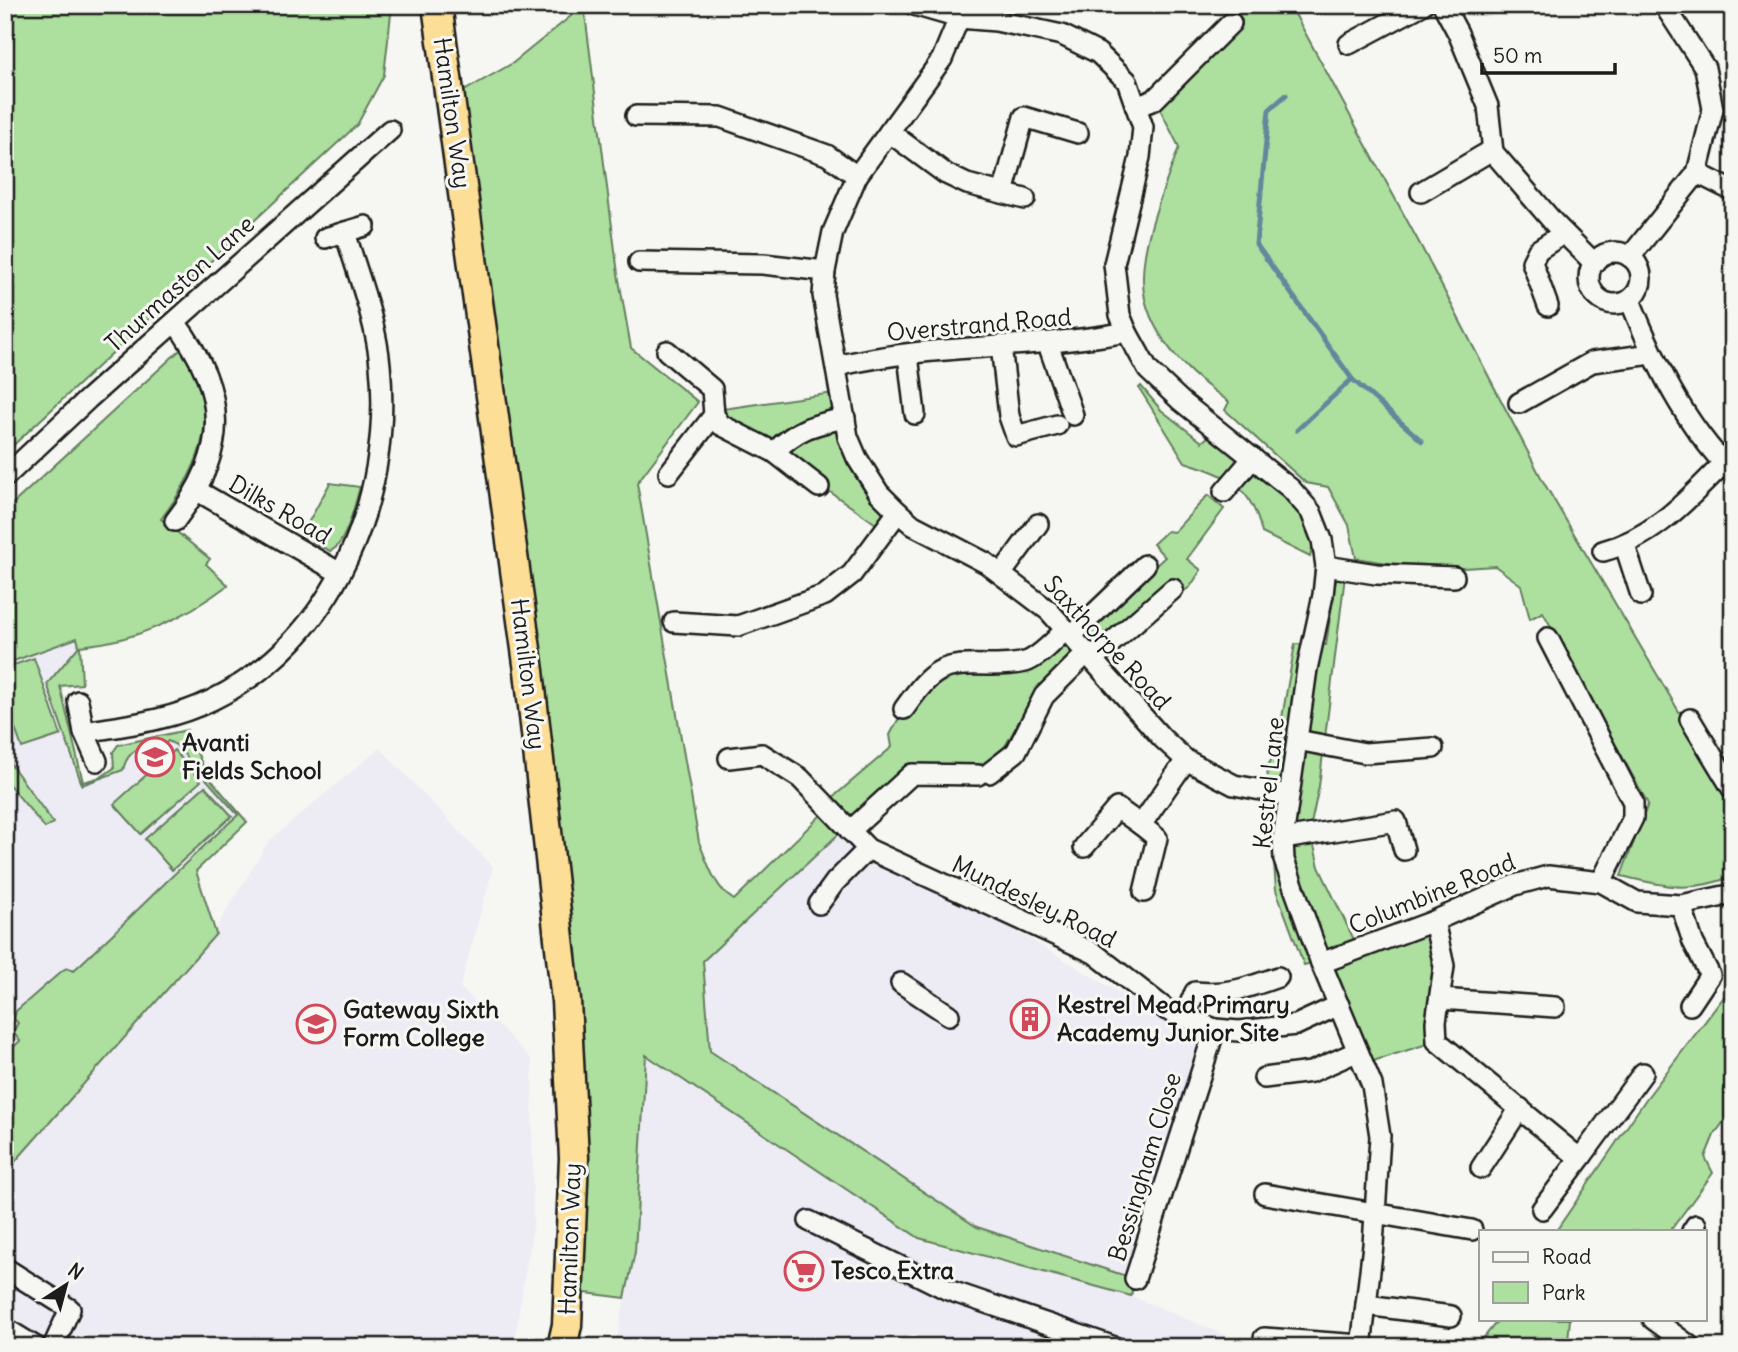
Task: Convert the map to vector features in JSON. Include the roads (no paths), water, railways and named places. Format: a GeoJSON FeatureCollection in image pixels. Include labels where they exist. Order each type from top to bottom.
{"type":"FeatureCollection","features":[{"type":"Feature","properties":{"kind":"highway","name":"Hamilton Way"},"geometry":{"type":"LineString","coordinates":[[437,5],[529,671],[566,1001],[574,1158],[567,1325],[562,1347]]}},
{"type":"Feature","properties":{"kind":"street","name":"Kestrel Lane"},"geometry":{"type":"LineString","coordinates":[[914,5],[959,18],[996,21],[1062,35],[1098,52],[1126,81],[1143,127],[1140,157],[1114,264],[1120,314],[1127,332],[1148,370],[1181,401],[1291,489],[1311,512],[1322,540],[1326,566],[1288,795],[1283,839],[1284,860],[1321,963],[1372,1085],[1380,1136],[1361,1346]]}},
{"type":"Feature","properties":{"kind":"street"},"geometry":{"type":"LineString","coordinates":[[1349,44],[1422,5]]}},
{"type":"Feature","properties":{"kind":"street"},"geometry":{"type":"LineString","coordinates":[[1443,5],[1458,33],[1472,74],[1488,106],[1492,150],[1564,233],[1594,263]]}},
{"type":"Feature","properties":{"kind":"street"},"geometry":{"type":"LineString","coordinates":[[1630,257],[1697,173],[1713,109],[1705,68],[1664,5]]}},
{"type":"Feature","properties":{"kind":"street","name":"Saxthorpe Road"},"geometry":{"type":"LineString","coordinates":[[959,18],[942,59],[857,176],[833,232],[823,295],[845,418],[857,458],[878,493],[913,525],[1002,573],[1069,632],[1162,738],[1186,760],[1234,785],[1288,795]]}},
{"type":"Feature","properties":{"kind":"street"},"geometry":{"type":"LineString","coordinates":[[1136,107],[1154,100],[1231,23]]}},
{"type":"Feature","properties":{"kind":"street"},"geometry":{"type":"LineString","coordinates":[[636,116],[720,117],[827,155],[857,176]]}},
{"type":"Feature","properties":{"kind":"street"},"geometry":{"type":"LineString","coordinates":[[1003,193],[1024,117],[1078,133]]}},
{"type":"Feature","properties":{"kind":"street","name":"Thurmaston Lane"},"geometry":{"type":"LineString","coordinates":[[5,477],[390,130]]}},
{"type":"Feature","properties":{"kind":"street"},"geometry":{"type":"LineString","coordinates":[[889,132],[946,174],[967,184],[1025,200]]}},
{"type":"Feature","properties":{"kind":"street"},"geometry":{"type":"LineString","coordinates":[[1420,192],[1492,150]]}},
{"type":"Feature","properties":{"kind":"street"},"geometry":{"type":"LineString","coordinates":[[1697,173],[1733,191]]}},
{"type":"Feature","properties":{"kind":"street"},"geometry":{"type":"LineString","coordinates":[[325,238],[365,226]]}},
{"type":"Feature","properties":{"kind":"street"},"geometry":{"type":"LineString","coordinates":[[84,732],[174,715],[231,690],[269,663],[295,640],[313,617],[340,573],[371,494],[379,455],[382,401],[372,322],[345,232]]}},
{"type":"Feature","properties":{"kind":"street"},"geometry":{"type":"LineString","coordinates":[[1548,306],[1532,262],[1538,250],[1564,233]]}},
{"type":"Feature","properties":{"kind":"street"},"geometry":{"type":"LineString","coordinates":[[1610,253],[1630,257],[1636,264],[1641,280],[1639,289],[1630,300],[1608,304],[1596,296],[1589,282],[1594,263],[1610,253]]}},
{"type":"Feature","properties":{"kind":"street"},"geometry":{"type":"LineString","coordinates":[[639,262],[763,264],[825,271]]}},
{"type":"Feature","properties":{"kind":"street"},"geometry":{"type":"LineString","coordinates":[[1603,551],[1625,546],[1662,524],[1728,468],[1686,416],[1652,354],[1630,300]]}},
{"type":"Feature","properties":{"kind":"street"},"geometry":{"type":"LineString","coordinates":[[175,322],[207,371],[216,405],[214,448],[196,490],[175,522]]}},
{"type":"Feature","properties":{"kind":"street","name":"Overstrand Road"},"geometry":{"type":"LineString","coordinates":[[837,366],[1001,345],[1048,344],[1127,332]]}},
{"type":"Feature","properties":{"kind":"street"},"geometry":{"type":"LineString","coordinates":[[1001,345],[1009,416],[1016,436],[1065,420],[1048,344]]}},
{"type":"Feature","properties":{"kind":"street"},"geometry":{"type":"LineString","coordinates":[[667,351],[712,389],[714,415],[721,425],[774,452],[819,487]]}},
{"type":"Feature","properties":{"kind":"street"},"geometry":{"type":"LineString","coordinates":[[1519,403],[1592,362],[1652,354]]}},
{"type":"Feature","properties":{"kind":"street"},"geometry":{"type":"LineString","coordinates":[[908,355],[915,414]]}},
{"type":"Feature","properties":{"kind":"street"},"geometry":{"type":"LineString","coordinates":[[669,473],[714,415]]}},
{"type":"Feature","properties":{"kind":"street"},"geometry":{"type":"LineString","coordinates":[[774,452],[793,433],[813,425],[845,418]]}},
{"type":"Feature","properties":{"kind":"street"},"geometry":{"type":"LineString","coordinates":[[1224,492],[1252,458]]}},
{"type":"Feature","properties":{"kind":"street","name":"Dilks Road"},"geometry":{"type":"LineString","coordinates":[[196,490],[340,573]]}},
{"type":"Feature","properties":{"kind":"street"},"geometry":{"type":"LineString","coordinates":[[674,622],[738,626],[825,594],[852,574],[898,512]]}},
{"type":"Feature","properties":{"kind":"street"},"geometry":{"type":"LineString","coordinates":[[1002,573],[1038,524]]}},
{"type":"Feature","properties":{"kind":"street"},"geometry":{"type":"LineString","coordinates":[[1625,546],[1641,594]]}},
{"type":"Feature","properties":{"kind":"street"},"geometry":{"type":"LineString","coordinates":[[904,709],[920,686],[940,669],[955,664],[1002,665],[1026,662],[1041,653],[1069,632],[1144,565]]}},
{"type":"Feature","properties":{"kind":"street"},"geometry":{"type":"LineString","coordinates":[[1326,566],[1376,574],[1454,577]]}},
{"type":"Feature","properties":{"kind":"street"},"geometry":{"type":"LineString","coordinates":[[850,831],[912,774],[984,774],[1016,752],[1044,696],[1173,589]]}},
{"type":"Feature","properties":{"kind":"street"},"geometry":{"type":"LineString","coordinates":[[1548,638],[1633,802],[1633,818],[1601,882]]}},
{"type":"Feature","properties":{"kind":"street"},"geometry":{"type":"LineString","coordinates":[[78,701],[84,732],[97,761]]}},
{"type":"Feature","properties":{"kind":"street"},"geometry":{"type":"LineString","coordinates":[[1690,719],[1733,790]]}},
{"type":"Feature","properties":{"kind":"street"},"geometry":{"type":"LineString","coordinates":[[1297,740],[1365,753],[1433,748]]}},
{"type":"Feature","properties":{"kind":"street","name":"Mundesley Road"},"geometry":{"type":"LineString","coordinates":[[729,758],[762,754],[800,778],[869,849],[1094,953],[1167,1010],[1184,1017],[1215,1029],[1239,1031],[1296,1025],[1339,1005]]}},
{"type":"Feature","properties":{"kind":"street"},"geometry":{"type":"LineString","coordinates":[[1141,825],[1186,760]]}},
{"type":"Feature","properties":{"kind":"street"},"geometry":{"type":"LineString","coordinates":[[1084,847],[1117,808],[1141,825],[1157,838],[1144,892]]}},
{"type":"Feature","properties":{"kind":"street"},"geometry":{"type":"LineString","coordinates":[[1283,839],[1396,821],[1404,850]]}},
{"type":"Feature","properties":{"kind":"street"},"geometry":{"type":"LineString","coordinates":[[819,904],[835,882],[869,849]]}},
{"type":"Feature","properties":{"kind":"street","name":"Columbine Road"},"geometry":{"type":"LineString","coordinates":[[1321,963],[1434,921],[1515,885],[1548,876],[1601,882],[1637,902],[1681,905],[1724,896]]}},
{"type":"Feature","properties":{"kind":"street"},"geometry":{"type":"LineString","coordinates":[[1681,905],[1693,942],[1710,975],[1690,1005]]}},
{"type":"Feature","properties":{"kind":"street"},"geometry":{"type":"LineString","coordinates":[[1434,921],[1444,966],[1437,1041],[1573,1153],[1582,1156]]}},
{"type":"Feature","properties":{"kind":"street"},"geometry":{"type":"LineString","coordinates":[[1184,1017],[1195,992],[1216,995],[1234,992],[1278,977]]}},
{"type":"Feature","properties":{"kind":"street"},"geometry":{"type":"LineString","coordinates":[[901,983],[949,1015]]}},
{"type":"Feature","properties":{"kind":"street"},"geometry":{"type":"LineString","coordinates":[[1440,999],[1555,1007]]}},
{"type":"Feature","properties":{"kind":"street","name":"Bessingham Close"},"geometry":{"type":"LineString","coordinates":[[1135,1279],[1215,1029]]}},
{"type":"Feature","properties":{"kind":"street"},"geometry":{"type":"LineString","coordinates":[[1264,1078],[1311,1072],[1356,1052]]}},
{"type":"Feature","properties":{"kind":"street"},"geometry":{"type":"LineString","coordinates":[[1542,1209],[1643,1073]]}},
{"type":"Feature","properties":{"kind":"street"},"geometry":{"type":"LineString","coordinates":[[1481,1168],[1520,1108]]}},
{"type":"Feature","properties":{"kind":"street"},"geometry":{"type":"LineString","coordinates":[[1265,1194],[1472,1230]]}},
{"type":"Feature","properties":{"kind":"street"},"geometry":{"type":"LineString","coordinates":[[809,1221],[948,1290],[1115,1347]]}},
{"type":"Feature","properties":{"kind":"street"},"geometry":{"type":"LineString","coordinates":[[5,1268],[70,1309],[53,1347]]}},
{"type":"Feature","properties":{"kind":"street"},"geometry":{"type":"LineString","coordinates":[[1366,1305],[1451,1316]]}},
{"type":"Feature","properties":{"kind":"street"},"geometry":{"type":"LineString","coordinates":[[1654,1320],[1691,1347]]}},
{"type":"Feature","properties":{"kind":"street"},"geometry":{"type":"LineString","coordinates":[[5,1328],[36,1347]]}},
{"type":"Feature","properties":{"kind":"street"},"geometry":{"type":"LineString","coordinates":[[1264,1338],[1361,1346]]}},
{"type":"Feature","properties":{"kind":"waterway"},"geometry":{"type":"LineString","coordinates":[[1286,95],[1269,110],[1256,244],[1352,379],[1422,441]]}},
{"type":"Feature","properties":{"kind":"waterway"},"geometry":{"type":"LineString","coordinates":[[1297,430],[1352,379]]}},
{"type":"Feature","properties":{"kind":"place","name":"Avanti Fields School"},"geometry":{"type":"Point","coordinates":[155,757]}},
{"type":"Feature","properties":{"kind":"place","name":"Kestrel Mead Primary Academy Junior Site"},"geometry":{"type":"Point","coordinates":[1030,1019]}},
{"type":"Feature","properties":{"kind":"place","name":"Gateway Sixth Form College"},"geometry":{"type":"Point","coordinates":[316,1024]}},
{"type":"Feature","properties":{"kind":"place","name":"Tesco Extra"},"geometry":{"type":"Point","coordinates":[804,1271]}}]}
